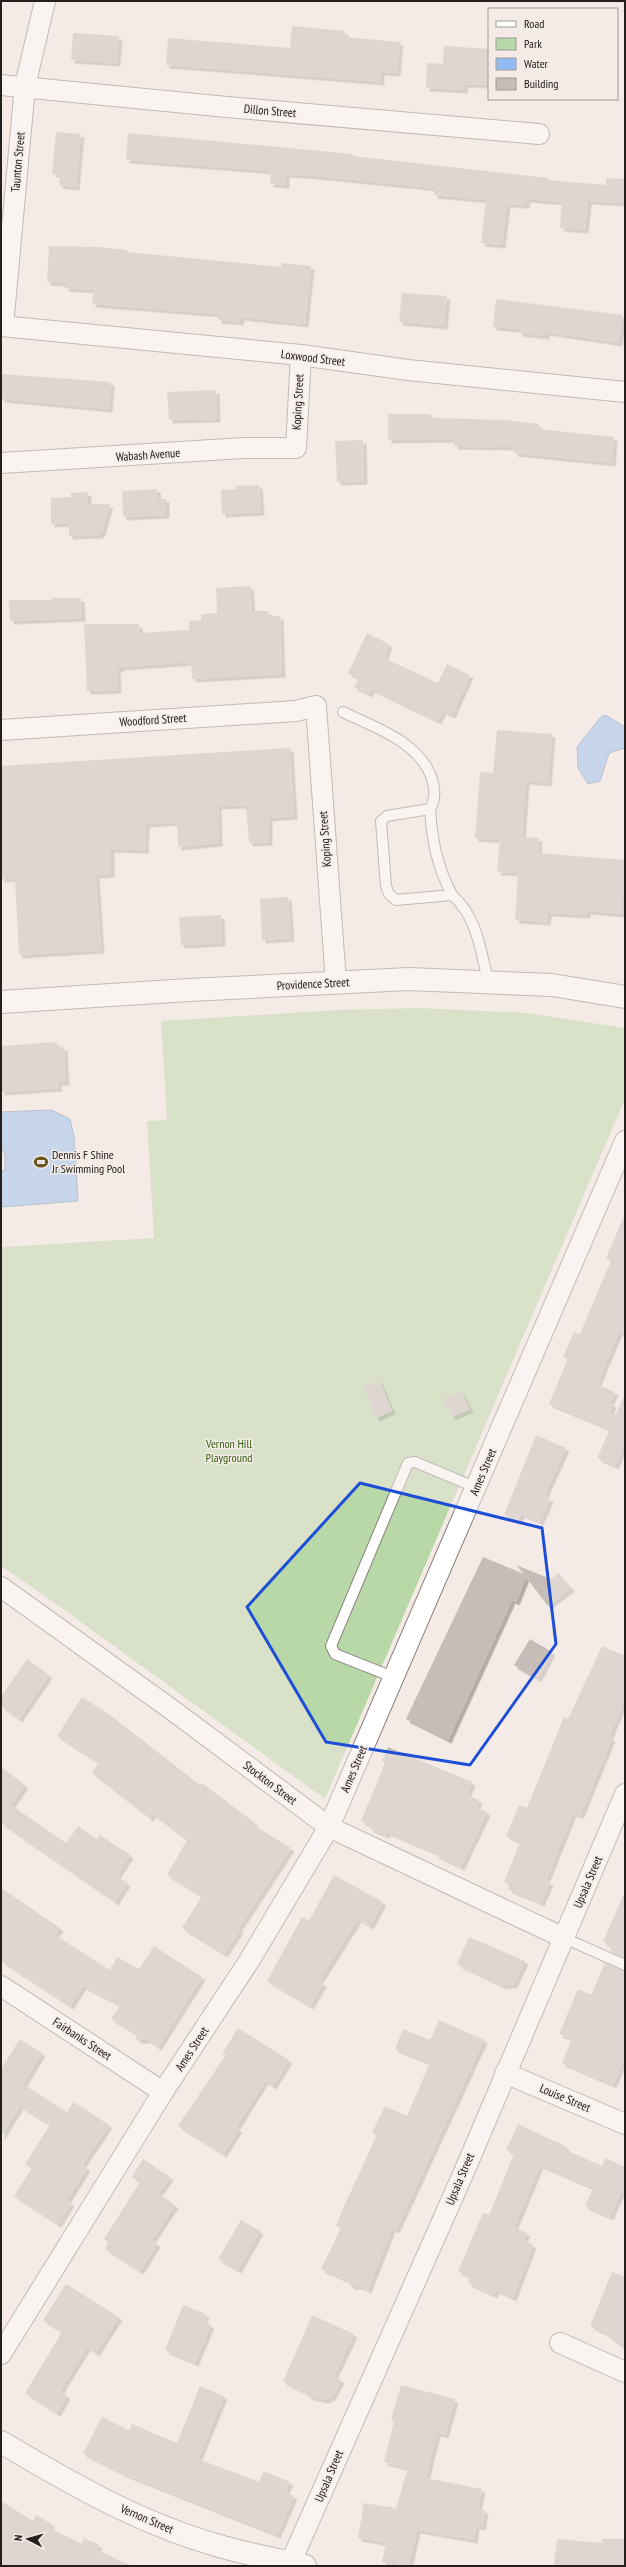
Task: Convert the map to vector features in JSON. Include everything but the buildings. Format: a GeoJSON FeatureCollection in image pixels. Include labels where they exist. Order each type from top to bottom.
{"type":"FeatureCollection","features":[{"type":"Feature","properties":{"kind":"main road","name":"Providence Street"},"geometry":{"type":"LineString","coordinates":[[1,1002],[409,980],[488,981],[552,985],[625,998]]}},
{"type":"Feature","properties":{"kind":"main road","name":"Vernon Street"},"geometry":{"type":"LineString","coordinates":[[1,2442],[80,2490],[154,2523],[216,2545],[295,2565]]}},
{"type":"Feature","properties":{"kind":"street","name":"Taunton Street"},"geometry":{"type":"LineString","coordinates":[[2,326],[25,86],[45,1]]}},
{"type":"Feature","properties":{"kind":"street","name":"Dillon Street"},"geometry":{"type":"LineString","coordinates":[[1,85],[25,86],[227,107],[539,134]]}},
{"type":"Feature","properties":{"kind":"street","name":"Loxwood Street"},"geometry":{"type":"LineString","coordinates":[[2,326],[301,355],[423,372],[625,392]]}},
{"type":"Feature","properties":{"kind":"street","name":"Koping Street"},"geometry":{"type":"LineString","coordinates":[[296,448],[301,355]]}},
{"type":"Feature","properties":{"kind":"street","name":"Wabash Avenue"},"geometry":{"type":"LineString","coordinates":[[1,463],[244,448],[296,448]]}},
{"type":"Feature","properties":{"kind":"street","name":"Koping Street"},"geometry":{"type":"LineString","coordinates":[[304,709],[316,706],[336,983]]}},
{"type":"Feature","properties":{"kind":"street","name":"Woodford Street"},"geometry":{"type":"LineString","coordinates":[[1,730],[304,709]]}},
{"type":"Feature","properties":{"kind":"street","name":"Ames Street"},"geometry":{"type":"LineString","coordinates":[[1,2354],[163,2092],[249,1961],[328,1827],[477,1488],[625,1142]]}},
{"type":"Feature","properties":{"kind":"street","name":"Stockton Street"},"geometry":{"type":"LineString","coordinates":[[1,1587],[175,1712],[328,1827],[564,1938]]}},
{"type":"Feature","properties":{"kind":"street","name":"Upsala Street"},"geometry":{"type":"LineString","coordinates":[[295,2565],[625,1794]]}},
{"type":"Feature","properties":{"kind":"street","name":"Fairbanks Street"},"geometry":{"type":"LineString","coordinates":[[1,1986],[163,2092]]}},
{"type":"Feature","properties":{"kind":"street","name":"Louise Street"},"geometry":{"type":"LineString","coordinates":[[505,2073],[625,2124]]}},
{"type":"Feature","properties":{"kind":"street"},"geometry":{"type":"LineString","coordinates":[[560,2343],[625,2372]]}},
{"type":"Feature","properties":{"kind":"lane"},"geometry":{"type":"LineString","coordinates":[[343,712],[414,750],[428,766],[435,790],[430,809],[434,849],[441,873],[452,895],[461,903],[476,930],[488,981]]}},
{"type":"Feature","properties":{"kind":"lane"},"geometry":{"type":"LineString","coordinates":[[430,809],[387,816],[382,821],[386,886],[388,894],[396,900],[452,895]]}},
{"type":"Feature","properties":{"kind":"lane"},"geometry":{"type":"LineString","coordinates":[[393,1677],[335,1654],[331,1646],[408,1463],[416,1462],[477,1488]]}},
{"type":"Feature","properties":{"kind":"lane"},"geometry":{"type":"LineString","coordinates":[[564,1938],[625,1965]]}},
{"type":"Feature","properties":{"kind":"highlighted area"},"geometry":{"type":"Polygon","coordinates":[[[360,1483],[542,1528],[556,1644],[470,1765],[326,1742],[247,1607],[360,1483]]]}},
{"type":"Feature","properties":{"kind":"green space","name":"Vernon Hill Playground"},"geometry":{"type":"Polygon","coordinates":[[[419,1008],[527,1013],[625,1028],[625,1099],[325,1799],[45,1596],[1,1566],[1,1247],[154,1238],[147,1121],[167,1120],[161,1021],[337,1010],[419,1008]]]}},
{"type":"Feature","properties":{"kind":"water"},"geometry":{"type":"Polygon","coordinates":[[[605,715],[625,727],[625,748],[609,753],[600,781],[588,784],[578,768],[577,747],[600,718],[605,715]]]}},
{"type":"Feature","properties":{"kind":"water","name":"Dennis F Shine Jr Swimming Pool"},"geometry":{"type":"Polygon","coordinates":[[[51,1110],[70,1119],[74,1136],[78,1201],[1,1207],[1,1171],[5,1170],[5,1154],[1,1149],[1,1112],[51,1110]]]}},
{"type":"Feature","properties":{"kind":"place","name":"Dennis F Shine Jr Swimming Pool"},"geometry":{"type":"Point","coordinates":[41,1162]}}]}
